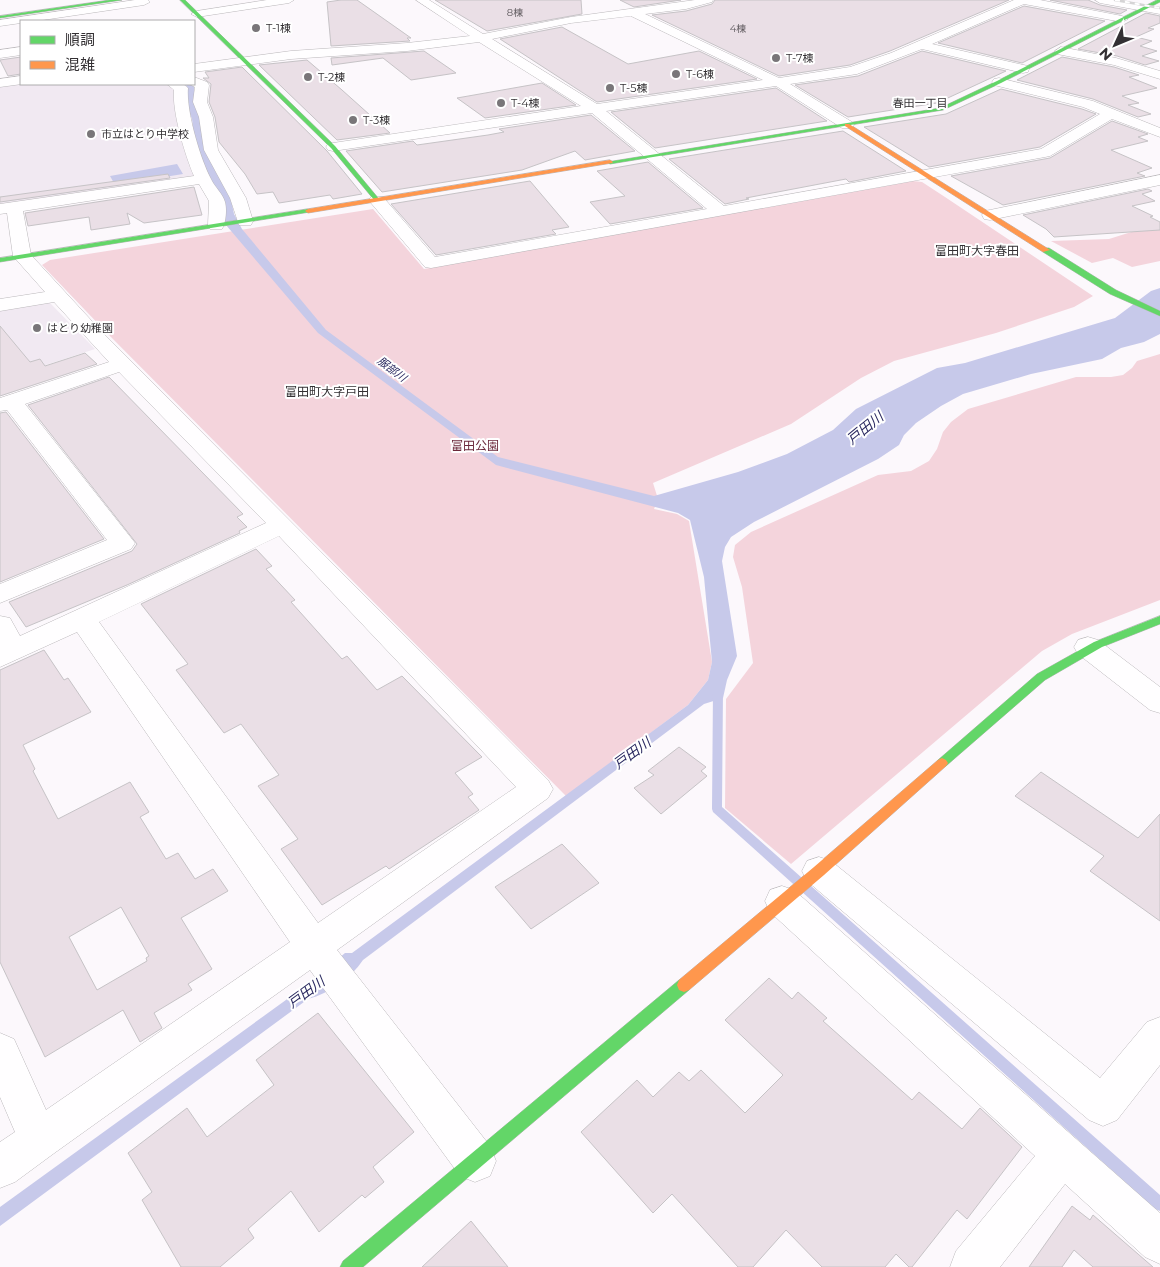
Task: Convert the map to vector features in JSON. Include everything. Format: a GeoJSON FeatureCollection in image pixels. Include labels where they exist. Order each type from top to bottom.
{"type":"FeatureCollection","features":[{"type":"Feature","properties":{"kind":"main road"},"geometry":{"type":"LineString","coordinates":[[0,8],[56,0]]}},
{"type":"Feature","properties":{"kind":"main road"},"geometry":{"type":"LineString","coordinates":[[0,15],[94,0]]}},
{"type":"Feature","properties":{"kind":"main road"},"geometry":{"type":"LineString","coordinates":[[0,15],[120,0]]}},
{"type":"Feature","properties":{"kind":"main road"},"geometry":{"type":"LineString","coordinates":[[182,0],[195,20]]}},
{"type":"Feature","properties":{"kind":"main road"},"geometry":{"type":"LineString","coordinates":[[0,260],[941,110],[1155,4]]}},
{"type":"Feature","properties":{"kind":"main road"},"geometry":{"type":"LineString","coordinates":[[207,24],[333,147],[377,200]]}},
{"type":"Feature","properties":{"kind":"main road"},"geometry":{"type":"LineString","coordinates":[[847,125],[1113,292],[1160,314]]}},
{"type":"Feature","properties":{"kind":"main road"},"geometry":{"type":"LineString","coordinates":[[349,1267],[819,871],[1041,677],[1088,647],[1160,620]]}},
{"type":"Feature","properties":{"kind":"street"},"geometry":{"type":"LineString","coordinates":[[195,20],[289,0]]}},
{"type":"Feature","properties":{"kind":"street"},"geometry":{"type":"LineString","coordinates":[[422,0],[595,109],[720,211]]}},
{"type":"Feature","properties":{"kind":"street"},"geometry":{"type":"LineString","coordinates":[[195,68],[326,52],[407,47],[481,38],[572,20],[686,6],[708,0]]}},
{"type":"Feature","properties":{"kind":"street"},"geometry":{"type":"LineString","coordinates":[[333,147],[852,71],[871,66],[1023,0],[1160,22]]}},
{"type":"Feature","properties":{"kind":"street"},"geometry":{"type":"LineString","coordinates":[[1100,0],[1155,4]]}},
{"type":"Feature","properties":{"kind":"street"},"geometry":{"type":"LineString","coordinates":[[29,20],[144,2]]}},
{"type":"Feature","properties":{"kind":"street"},"geometry":{"type":"LineString","coordinates":[[616,4],[778,82],[847,125]]}},
{"type":"Feature","properties":{"kind":"street"},"geometry":{"type":"LineString","coordinates":[[52,16],[75,6]]}},
{"type":"Feature","properties":{"kind":"street"},"geometry":{"type":"LineString","coordinates":[[195,20],[207,24]]}},
{"type":"Feature","properties":{"kind":"street"},"geometry":{"type":"LineString","coordinates":[[0,23],[20,21]]}},
{"type":"Feature","properties":{"kind":"street"},"geometry":{"type":"LineString","coordinates":[[921,45],[1023,70]]}},
{"type":"Feature","properties":{"kind":"street"},"geometry":{"type":"LineString","coordinates":[[0,54],[20,51]]}},
{"type":"Feature","properties":{"kind":"street"},"geometry":{"type":"LineString","coordinates":[[1061,51],[1142,69],[1160,75]]}},
{"type":"Feature","properties":{"kind":"street"},"geometry":{"type":"LineString","coordinates":[[1142,69],[1160,64]]}},
{"type":"Feature","properties":{"kind":"street"},"geometry":{"type":"LineString","coordinates":[[0,83],[20,80]]}},
{"type":"Feature","properties":{"kind":"street"},"geometry":{"type":"LineString","coordinates":[[195,82],[202,85],[200,102],[206,117],[211,150],[238,198],[245,220]]}},
{"type":"Feature","properties":{"kind":"street"},"geometry":{"type":"LineString","coordinates":[[999,82],[1088,104],[1160,133]]}},
{"type":"Feature","properties":{"kind":"street"},"geometry":{"type":"LineString","coordinates":[[175,85],[181,88],[180,101],[192,154],[203,179],[217,201],[220,224]]}},
{"type":"Feature","properties":{"kind":"street"},"geometry":{"type":"LineString","coordinates":[[377,200],[430,263],[1045,153],[1111,113]]}},
{"type":"Feature","properties":{"kind":"street"},"geometry":{"type":"LineString","coordinates":[[0,1167],[39,1140],[328,966],[537,789],[58,296],[22,256],[7,208],[203,179]]}},
{"type":"Feature","properties":{"kind":"street"},"geometry":{"type":"LineString","coordinates":[[990,215],[1160,180]]}},
{"type":"Feature","properties":{"kind":"street"},"geometry":{"type":"LineString","coordinates":[[0,304],[58,296]]}},
{"type":"Feature","properties":{"kind":"street"},"geometry":{"type":"LineString","coordinates":[[0,594],[122,543],[6,403],[122,364]]}},
{"type":"Feature","properties":{"kind":"street"},"geometry":{"type":"LineString","coordinates":[[0,625],[7,653],[282,525]]}},
{"type":"Feature","properties":{"kind":"street"},"geometry":{"type":"LineString","coordinates":[[82,618],[328,966],[475,1161]]}},
{"type":"Feature","properties":{"kind":"street"},"geometry":{"type":"LineString","coordinates":[[1088,647],[1160,702]]}},
{"type":"Feature","properties":{"kind":"street"},"geometry":{"type":"LineString","coordinates":[[819,871],[1103,1106],[1160,1034]]}},
{"type":"Feature","properties":{"kind":"street"},"geometry":{"type":"LineString","coordinates":[[782,901],[1160,1242]]}},
{"type":"Feature","properties":{"kind":"street"},"geometry":{"type":"LineString","coordinates":[[0,1052],[39,1140]]}},
{"type":"Feature","properties":{"kind":"street"},"geometry":{"type":"LineString","coordinates":[[972,1267],[1063,1154]]}},
{"type":"Feature","properties":{"kind":"shaded area","name":"市立はとり中学校"},"geometry":{"type":"Polygon","coordinates":[[[20,84],[171,85],[177,88],[186,154],[197,175],[192,178],[0,205],[0,86],[20,84]]]}},
{"type":"Feature","properties":{"kind":"shaded area","name":"はとり幼稚園"},"geometry":{"type":"Polygon","coordinates":[[[42,301],[50,303],[95,349],[0,380],[0,307],[42,301]]]}},
{"type":"Feature","properties":{"kind":"green space","name":"富田公園"},"geometry":{"type":"Polygon","coordinates":[[[913,181],[922,182],[1093,296],[1074,307],[996,333],[894,361],[861,378],[791,424],[653,483],[658,499],[654,509],[677,514],[689,521],[712,662],[708,680],[688,705],[566,796],[42,265],[50,260],[373,209],[424,269],[913,181]]]}},
{"type":"Feature","properties":{"kind":"green space"},"geometry":{"type":"Polygon","coordinates":[[[1160,223],[1160,261],[1132,267],[1113,258],[1092,263],[1051,241],[1109,239],[1160,223]]]}},
{"type":"Feature","properties":{"kind":"green space"},"geometry":{"type":"Polygon","coordinates":[[[1160,354],[1160,600],[1072,634],[1042,651],[791,864],[725,808],[726,699],[753,663],[742,587],[733,557],[735,545],[751,532],[878,475],[911,471],[929,461],[937,449],[943,432],[951,422],[968,409],[1076,377],[1123,375],[1137,361],[1160,354]]]}},
{"type":"Feature","properties":{"kind":"water","name":"戸田川"},"geometry":{"type":"Polygon","coordinates":[[[184,85],[194,85],[194,103],[231,199],[234,214],[242,229],[326,330],[498,457],[654,496],[738,472],[787,454],[833,430],[856,409],[937,368],[965,363],[1115,318],[1151,291],[1160,288],[1160,334],[1144,342],[1121,348],[1102,359],[1031,374],[963,394],[916,423],[904,435],[899,445],[878,459],[754,522],[731,537],[725,547],[722,561],[737,656],[727,680],[723,698],[704,704],[363,960],[339,984],[324,993],[308,999],[0,1226],[0,1207],[308,984],[345,953],[352,953],[688,705],[708,680],[712,662],[704,577],[690,520],[678,513],[496,465],[318,333],[220,218],[196,154],[192,119],[185,101],[187,86],[184,85]]]}},
{"type":"Feature","properties":{"kind":"water"},"geometry":{"type":"Polygon","coordinates":[[[177,164],[183,174],[115,185],[110,176],[177,164]]]}},
{"type":"Feature","properties":{"kind":"building"},"geometry":{"type":"Polygon","coordinates":[[[357,0],[411,38],[407,38],[410,41],[331,46],[327,2],[357,0]]]}},
{"type":"Feature","properties":{"kind":"building"},"geometry":{"type":"Polygon","coordinates":[[[435,0],[581,0],[582,14],[487,31],[435,0]]]}},
{"type":"Feature","properties":{"kind":"building"},"geometry":{"type":"Polygon","coordinates":[[[620,0],[681,0],[634,7],[620,0]]]}},
{"type":"Feature","properties":{"kind":"building"},"geometry":{"type":"Polygon","coordinates":[[[715,0],[1009,0],[890,51],[850,65],[779,76],[652,15],[686,11],[712,4],[715,0]]]}},
{"type":"Feature","properties":{"kind":"building"},"geometry":{"type":"Polygon","coordinates":[[[1050,0],[1088,0],[1100,5],[1127,10],[1120,14],[1050,0]]]}},
{"type":"Feature","properties":{"kind":"building"},"geometry":{"type":"Polygon","coordinates":[[[1024,6],[1105,21],[1022,63],[938,43],[1024,6]]]}},
{"type":"Feature","properties":{"kind":"building"},"geometry":{"type":"Polygon","coordinates":[[[1146,13],[1160,16],[1160,23],[1148,28],[1154,29],[1136,37],[1152,41],[1140,46],[1157,51],[1142,56],[1159,61],[1145,65],[1117,56],[1078,49],[1146,13]]]}},
{"type":"Feature","properties":{"kind":"building"},"geometry":{"type":"Polygon","coordinates":[[[562,27],[628,64],[699,51],[757,79],[597,102],[500,39],[562,27]]]}},
{"type":"Feature","properties":{"kind":"building"},"geometry":{"type":"Polygon","coordinates":[[[424,51],[456,73],[411,80],[383,58],[332,65],[331,58],[424,51]]]}},
{"type":"Feature","properties":{"kind":"building"},"geometry":{"type":"Polygon","coordinates":[[[922,51],[1006,71],[937,103],[848,117],[795,85],[858,76],[922,51]]]}},
{"type":"Feature","properties":{"kind":"building"},"geometry":{"type":"Polygon","coordinates":[[[20,57],[20,74],[8,76],[0,60],[20,57]]]}},
{"type":"Feature","properties":{"kind":"building"},"geometry":{"type":"Polygon","coordinates":[[[1062,57],[1114,67],[1139,75],[1129,77],[1157,88],[1122,96],[1139,103],[1128,105],[1151,114],[1138,117],[1093,99],[1017,80],[1062,57]]]}},
{"type":"Feature","properties":{"kind":"building"},"geometry":{"type":"Polygon","coordinates":[[[307,60],[390,133],[337,140],[259,65],[307,60]]]}},
{"type":"Feature","properties":{"kind":"building"},"geometry":{"type":"Polygon","coordinates":[[[242,67],[327,151],[362,194],[333,199],[330,195],[279,203],[273,192],[257,194],[245,174],[219,142],[215,117],[209,102],[211,84],[203,78],[209,78],[205,72],[242,67]]]}},
{"type":"Feature","properties":{"kind":"building"},"geometry":{"type":"Polygon","coordinates":[[[542,83],[576,105],[485,118],[457,98],[542,83]]]}},
{"type":"Feature","properties":{"kind":"building"},"geometry":{"type":"Polygon","coordinates":[[[776,88],[827,121],[655,148],[611,112],[776,88]]]}},
{"type":"Feature","properties":{"kind":"building"},"geometry":{"type":"Polygon","coordinates":[[[1001,89],[1096,114],[1040,147],[929,167],[864,127],[946,114],[1001,89]]]}},
{"type":"Feature","properties":{"kind":"building"},"geometry":{"type":"Polygon","coordinates":[[[591,115],[635,151],[585,160],[575,151],[522,170],[382,192],[346,151],[413,141],[417,145],[488,135],[504,132],[499,129],[591,115]]]}},
{"type":"Feature","properties":{"kind":"building"},"geometry":{"type":"Polygon","coordinates":[[[1112,121],[1148,134],[1138,137],[1148,141],[1111,150],[1152,168],[1137,173],[1145,176],[1003,205],[951,176],[1050,158],[1112,121]]]}},
{"type":"Feature","properties":{"kind":"building"},"geometry":{"type":"Polygon","coordinates":[[[843,131],[906,171],[849,182],[846,179],[746,198],[749,199],[725,204],[669,159],[843,131]]]}},
{"type":"Feature","properties":{"kind":"building"},"geometry":{"type":"Polygon","coordinates":[[[648,162],[703,208],[610,224],[590,202],[625,196],[597,171],[648,162]]]}},
{"type":"Feature","properties":{"kind":"building"},"geometry":{"type":"Polygon","coordinates":[[[168,174],[170,178],[0,202],[0,197],[168,174]]]}},
{"type":"Feature","properties":{"kind":"building"},"geometry":{"type":"Polygon","coordinates":[[[530,181],[569,227],[552,230],[556,234],[436,255],[391,204],[530,181]]]}},
{"type":"Feature","properties":{"kind":"building"},"geometry":{"type":"Polygon","coordinates":[[[194,187],[202,215],[144,223],[127,213],[130,224],[91,230],[89,217],[28,226],[25,213],[194,187]]]}},
{"type":"Feature","properties":{"kind":"building"},"geometry":{"type":"Polygon","coordinates":[[[1148,189],[1152,191],[1142,194],[1155,201],[1132,206],[1153,216],[1150,217],[1160,222],[1160,230],[1054,237],[1046,229],[1023,215],[1148,189]]]}},
{"type":"Feature","properties":{"kind":"building"},"geometry":{"type":"Polygon","coordinates":[[[0,326],[30,362],[40,359],[45,366],[85,353],[97,364],[0,396],[0,326]]]}},
{"type":"Feature","properties":{"kind":"building"},"geometry":{"type":"Polygon","coordinates":[[[109,377],[243,514],[237,517],[247,527],[239,531],[240,533],[127,585],[26,627],[9,602],[132,551],[137,544],[28,405],[109,377]]]}},
{"type":"Feature","properties":{"kind":"building"},"geometry":{"type":"Polygon","coordinates":[[[6,412],[104,539],[0,582],[0,413],[6,412]]]}},
{"type":"Feature","properties":{"kind":"building"},"geometry":{"type":"Polygon","coordinates":[[[256,549],[272,566],[266,569],[295,600],[291,602],[342,659],[347,656],[377,690],[402,676],[482,757],[455,773],[473,794],[468,797],[479,810],[389,869],[386,866],[322,905],[281,849],[298,839],[258,786],[279,775],[241,724],[224,733],[176,670],[188,664],[141,604],[256,549]]]}},
{"type":"Feature","properties":{"kind":"building"},"geometry":{"type":"Polygon","coordinates":[[[44,650],[64,680],[68,678],[91,712],[23,745],[35,769],[33,771],[58,819],[130,782],[149,812],[140,817],[166,859],[178,853],[195,879],[213,869],[228,891],[181,918],[212,969],[188,984],[192,990],[154,1013],[162,1028],[140,1042],[123,1010],[45,1057],[0,962],[0,670],[44,650]],[[121,907],[69,937],[97,990],[147,961],[146,958],[149,956],[121,907]]]}},
{"type":"Feature","properties":{"kind":"building"},"geometry":{"type":"Polygon","coordinates":[[[679,747],[706,767],[701,771],[707,776],[661,814],[634,788],[654,775],[648,771],[679,747]]]}},
{"type":"Feature","properties":{"kind":"building"},"geometry":{"type":"Polygon","coordinates":[[[1041,772],[1138,838],[1160,814],[1160,921],[1090,871],[1104,856],[1015,796],[1041,772]]]}},
{"type":"Feature","properties":{"kind":"building"},"geometry":{"type":"Polygon","coordinates":[[[562,844],[599,883],[531,929],[495,887],[562,844]]]}},
{"type":"Feature","properties":{"kind":"building"},"geometry":{"type":"Polygon","coordinates":[[[769,978],[792,999],[798,992],[827,1018],[823,1021],[912,1100],[919,1092],[962,1129],[980,1108],[1022,1147],[967,1219],[957,1210],[912,1267],[909,1267],[896,1254],[885,1267],[822,1267],[786,1230],[753,1267],[738,1267],[672,1194],[653,1213],[581,1132],[637,1080],[653,1097],[679,1072],[689,1081],[701,1070],[745,1113],[783,1075],[725,1020],[769,978]]]}},
{"type":"Feature","properties":{"kind":"building"},"geometry":{"type":"Polygon","coordinates":[[[318,1013],[414,1132],[373,1167],[384,1182],[365,1198],[362,1195],[319,1232],[291,1191],[248,1229],[254,1238],[220,1267],[181,1267],[142,1200],[152,1192],[128,1153],[187,1108],[207,1137],[274,1085],[256,1060],[318,1013]]]}},
{"type":"Feature","properties":{"kind":"building"},"geometry":{"type":"Polygon","coordinates":[[[1072,1206],[1090,1220],[1093,1215],[1153,1267],[1093,1267],[1074,1250],[1062,1267],[1029,1267],[1072,1206]]]}},
{"type":"Feature","properties":{"kind":"building"},"geometry":{"type":"Polygon","coordinates":[[[471,1221],[508,1267],[422,1267],[471,1221]]]}},
{"type":"Feature","properties":{"kind":"waterway"},"geometry":{"type":"LineString","coordinates":[[718,690],[717,809],[1160,1204]]}},
{"type":"Feature","properties":{"kind":"railway"},"geometry":{"type":"LineString","coordinates":[[1115,0],[1160,8]]}},
{"type":"Feature","properties":{"kind":"traffic: fast"},"geometry":{"type":"LineString","coordinates":[[0,17],[120,0]]}},
{"type":"Feature","properties":{"kind":"traffic: fast"},"geometry":{"type":"LineString","coordinates":[[182,0],[333,147],[377,200]]}},
{"type":"Feature","properties":{"kind":"traffic: fast"},"geometry":{"type":"LineString","coordinates":[[610,162],[941,109],[999,82],[1160,0]]}},
{"type":"Feature","properties":{"kind":"traffic: fast"},"geometry":{"type":"LineString","coordinates":[[0,260],[308,211]]}},
{"type":"Feature","properties":{"kind":"traffic: fast"},"geometry":{"type":"LineString","coordinates":[[1046,250],[1113,292],[1160,314]]}},
{"type":"Feature","properties":{"kind":"traffic: fast"},"geometry":{"type":"LineString","coordinates":[[942,763],[1041,677],[1098,644],[1160,620]]}},
{"type":"Feature","properties":{"kind":"traffic: fast"},"geometry":{"type":"LineString","coordinates":[[349,1267],[684,985]]}},
{"type":"Feature","properties":{"kind":"traffic: slow"},"geometry":{"type":"LineString","coordinates":[[847,125],[1046,250]]}},
{"type":"Feature","properties":{"kind":"traffic: slow"},"geometry":{"type":"LineString","coordinates":[[308,211],[610,162]]}},
{"type":"Feature","properties":{"kind":"traffic: slow"},"geometry":{"type":"LineString","coordinates":[[684,985],[819,871],[942,763]]}},
{"type":"Feature","properties":{"kind":"place","name":"T-1棟"},"geometry":{"type":"Point","coordinates":[256,28]}},
{"type":"Feature","properties":{"kind":"place","name":"T-7棟"},"geometry":{"type":"Point","coordinates":[776,58]}},
{"type":"Feature","properties":{"kind":"place","name":"T-6棟"},"geometry":{"type":"Point","coordinates":[676,74]}},
{"type":"Feature","properties":{"kind":"place","name":"T-2棟"},"geometry":{"type":"Point","coordinates":[308,77]}},
{"type":"Feature","properties":{"kind":"place","name":"T-5棟"},"geometry":{"type":"Point","coordinates":[610,88]}},
{"type":"Feature","properties":{"kind":"place","name":"T-4棟"},"geometry":{"type":"Point","coordinates":[501,103]}},
{"type":"Feature","properties":{"kind":"place","name":"T-3棟"},"geometry":{"type":"Point","coordinates":[353,120]}},
{"type":"Feature","properties":{"kind":"place","name":"市立はとり中学校"},"geometry":{"type":"Point","coordinates":[91,134]}},
{"type":"Feature","properties":{"kind":"place","name":"はとり幼稚園"},"geometry":{"type":"Point","coordinates":[37,328]}},
{"type":"Feature","properties":{"kind":"district","name":"春田一丁目"},"geometry":{"type":"Point","coordinates":[920,103]}},
{"type":"Feature","properties":{"kind":"district","name":"富田町大字春田"},"geometry":{"type":"Point","coordinates":[977,250]}},
{"type":"Feature","properties":{"kind":"district","name":"富田町大字戸田"},"geometry":{"type":"Point","coordinates":[327,391]}},
{"type":"Feature","properties":{"kind":"water label","name":"服部川"},"geometry":{"type":"Point","coordinates":[392,369]}}]}
